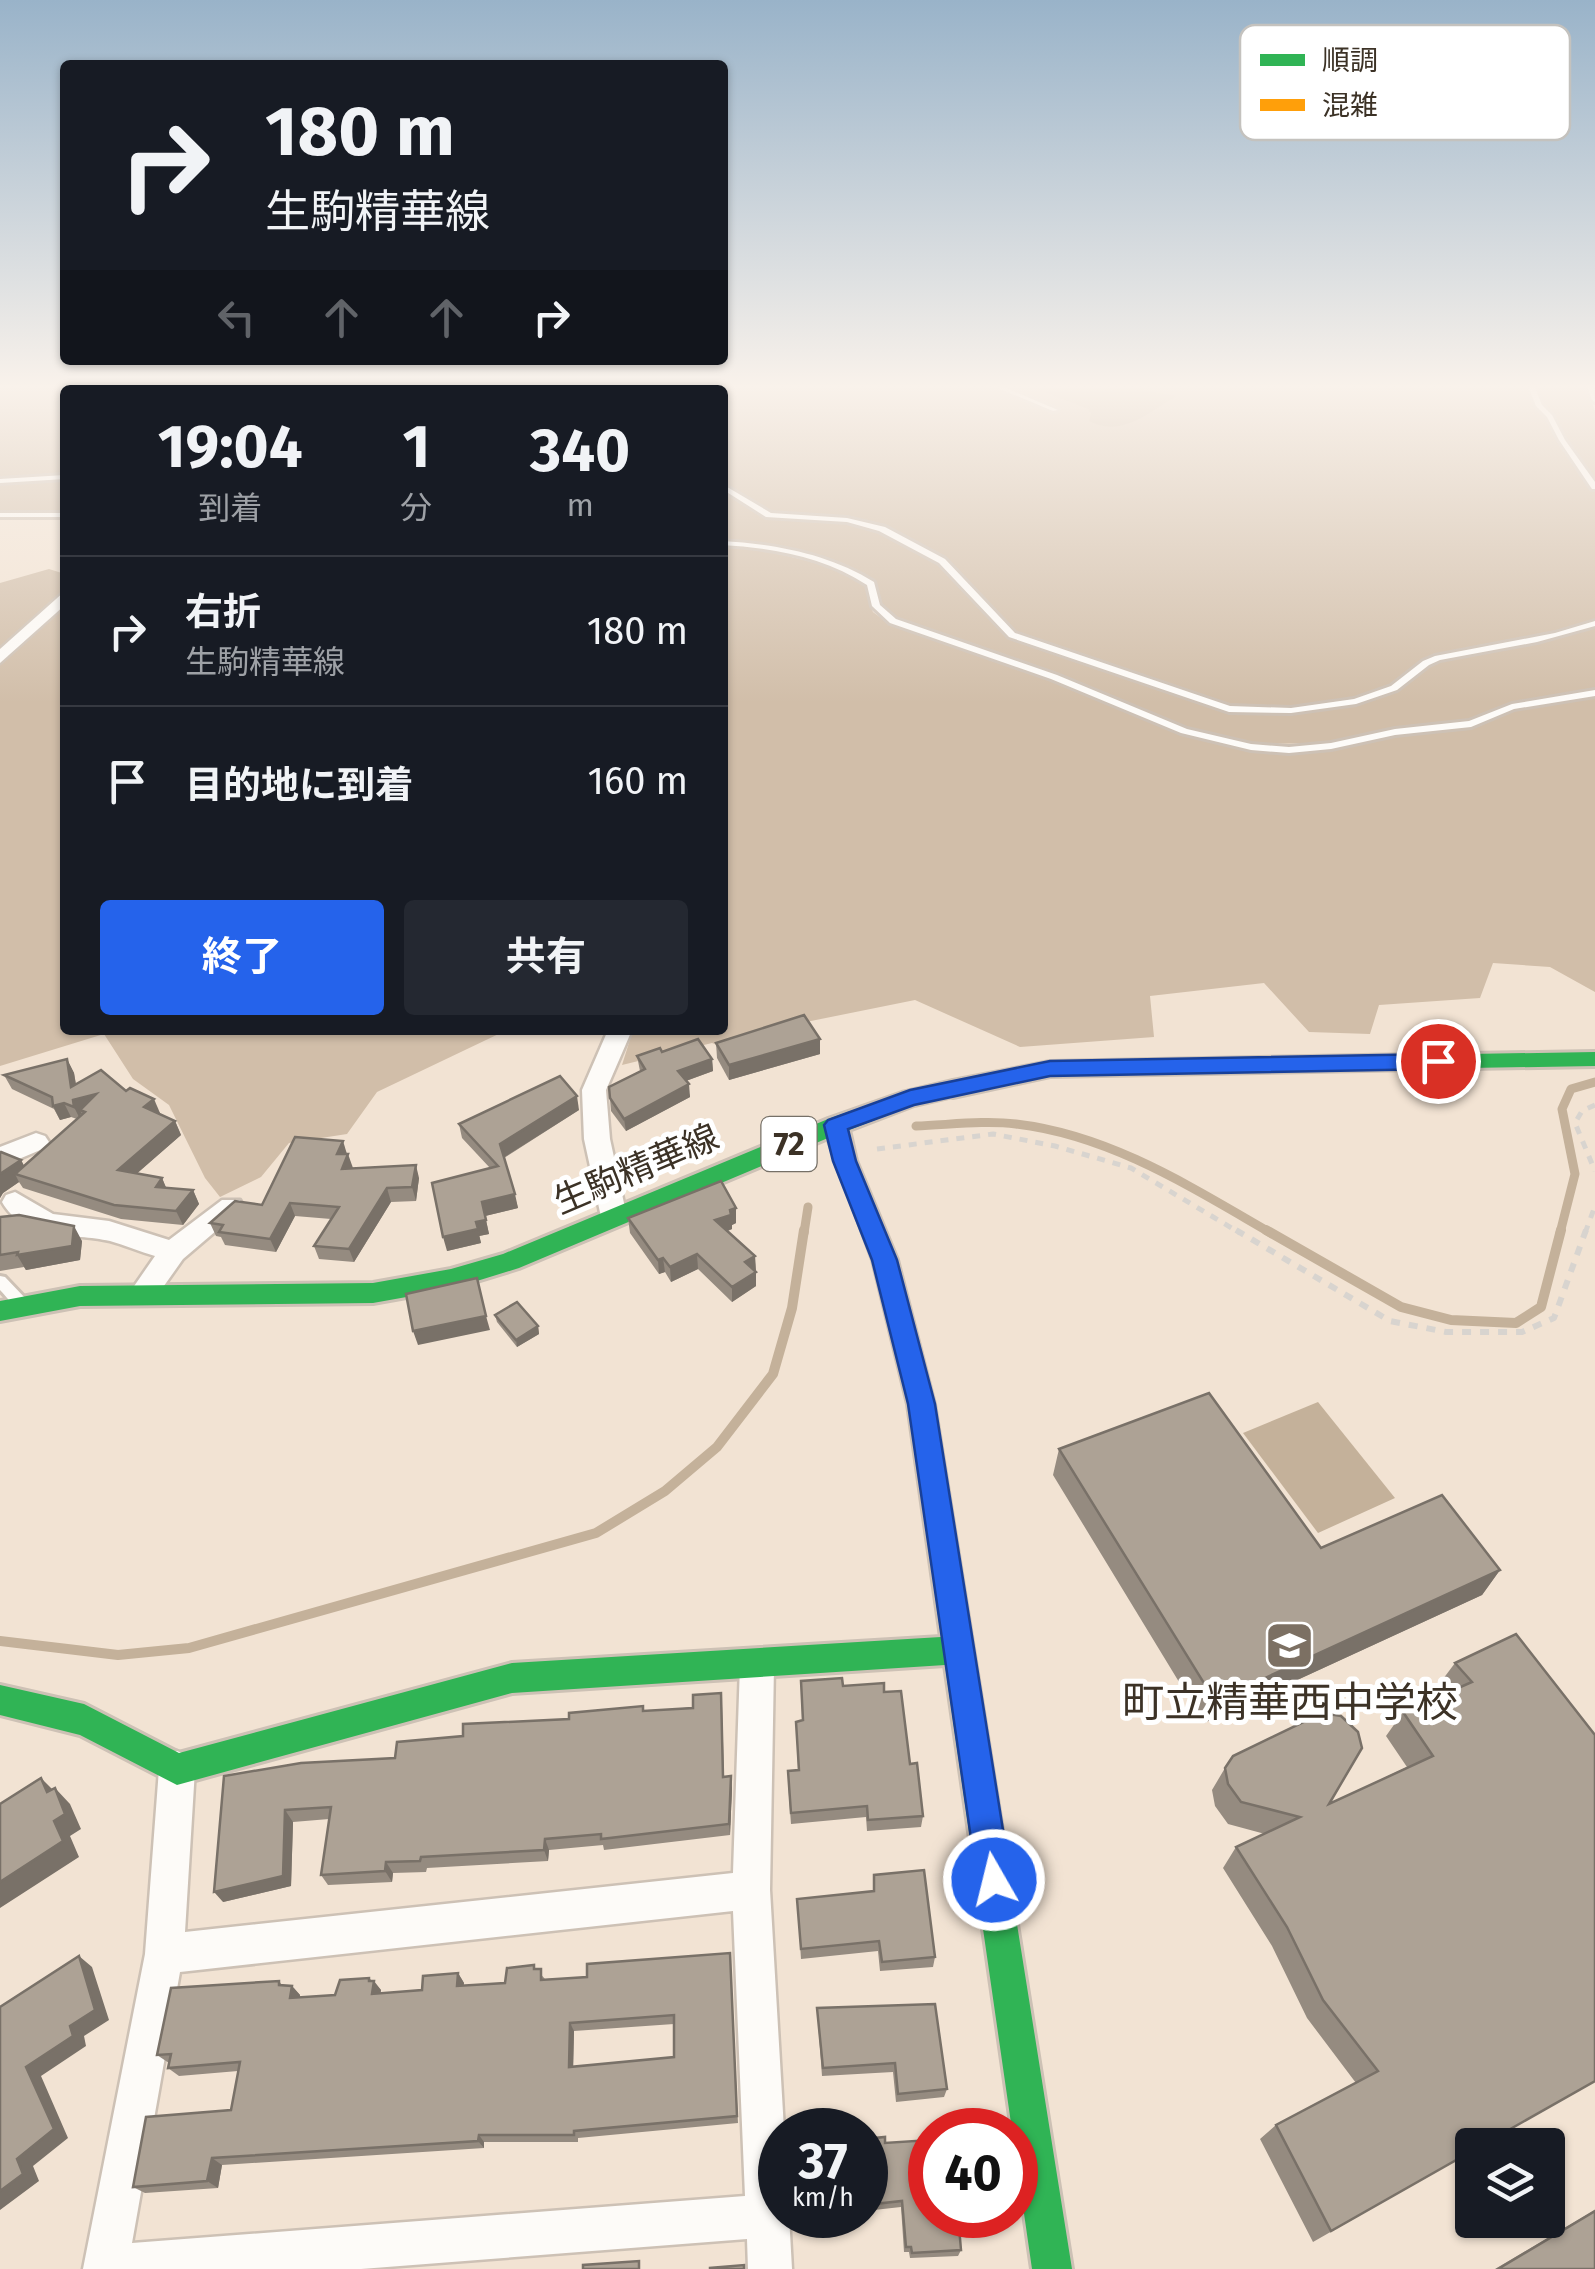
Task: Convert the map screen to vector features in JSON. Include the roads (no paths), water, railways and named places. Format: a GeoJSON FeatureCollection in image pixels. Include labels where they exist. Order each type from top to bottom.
{"type":"FeatureCollection","features":[{"type":"Feature","properties":{"kind":"street"},"geometry":{"type":"LineString","coordinates":[[0,658],[60,601]]}},
{"type":"Feature","properties":{"kind":"street"},"geometry":{"type":"LineString","coordinates":[[614,1218],[597,1139],[594,1090],[618,1035]]}},
{"type":"Feature","properties":{"kind":"street","name":"生駒精華線"},"geometry":{"type":"LineString","coordinates":[[12,1308],[80,1296],[144,1292],[373,1293],[451,1279],[510,1261],[910,1098],[1050,1069],[1595,1059]]}},
{"type":"Feature","properties":{"kind":"street"},"geometry":{"type":"LineString","coordinates":[[836,1125],[845,1161],[885,1260],[921,1404],[1052,2269]]}},
{"type":"Feature","properties":{"kind":"street"},"geometry":{"type":"LineString","coordinates":[[0,1158],[36,1142]]}},
{"type":"Feature","properties":{"kind":"street"},"geometry":{"type":"LineString","coordinates":[[15,1202],[47,1224],[109,1232],[174,1252]]}},
{"type":"Feature","properties":{"kind":"street"},"geometry":{"type":"LineString","coordinates":[[144,1292],[174,1252],[231,1206]]}},
{"type":"Feature","properties":{"kind":"street"},"geometry":{"type":"LineString","coordinates":[[0,1700],[84,1720],[178,1769],[512,1678],[960,1650]]}},
{"type":"Feature","properties":{"kind":"street"},"geometry":{"type":"LineString","coordinates":[[757,1665],[751,1890],[761,2108]]}},
{"type":"Feature","properties":{"kind":"street"},"geometry":{"type":"LineString","coordinates":[[178,1769],[164,1954],[106,2268],[758,2217]]}},
{"type":"Feature","properties":{"kind":"street"},"geometry":{"type":"LineString","coordinates":[[164,1954],[751,1890]]}},
{"type":"Feature","properties":{"kind":"street"},"geometry":{"type":"LineString","coordinates":[[768,2238],[770,2269]]}},
{"type":"Feature","properties":{"kind":"lane"},"geometry":{"type":"LineString","coordinates":[[732,492],[770,515],[847,520],[889,532],[942,562],[1012,635],[1228,709],[1294,710],[1375,695],[1400,685],[1435,658],[1553,637],[1595,623]]}},
{"type":"Feature","properties":{"kind":"lane"},"geometry":{"type":"LineString","coordinates":[[0,515],[60,515]]}},
{"type":"Feature","properties":{"kind":"lane"},"geometry":{"type":"LineString","coordinates":[[728,544],[778,549],[859,576],[872,584],[880,611],[893,622],[1054,676],[1184,731],[1232,744],[1270,749],[1318,748],[1395,732],[1472,724],[1512,707],[1595,693]]}},
{"type":"Feature","properties":{"kind":"lane"},"geometry":{"type":"LineString","coordinates":[[0,1281],[12,1308]]}},
{"type":"Feature","properties":{"kind":"waterway"},"geometry":{"type":"LineString","coordinates":[[1560,1233],[1575,1174],[1562,1109],[1571,1089],[1595,1082]]}},
{"type":"Feature","properties":{"kind":"waterway"},"geometry":{"type":"LineString","coordinates":[[916,1126],[1004,1123],[1084,1139],[1149,1165],[1271,1233]]}},
{"type":"Feature","properties":{"kind":"waterway"},"geometry":{"type":"LineString","coordinates":[[804,1233],[808,1207]]}},
{"type":"Feature","properties":{"kind":"waterway"},"geometry":{"type":"LineString","coordinates":[[0,1641],[118,1655],[189,1648],[596,1533],[665,1491],[717,1447],[773,1374],[792,1308],[804,1230]]}},
{"type":"Feature","properties":{"kind":"waterway"},"geometry":{"type":"LineString","coordinates":[[1266,1230],[1401,1307],[1451,1320],[1516,1323],[1541,1307],[1561,1230]]}},
{"type":"Feature","properties":{"kind":"place","name":"町立精華西中学校"},"geometry":{"type":"Point","coordinates":[1290,1646]}}]}
